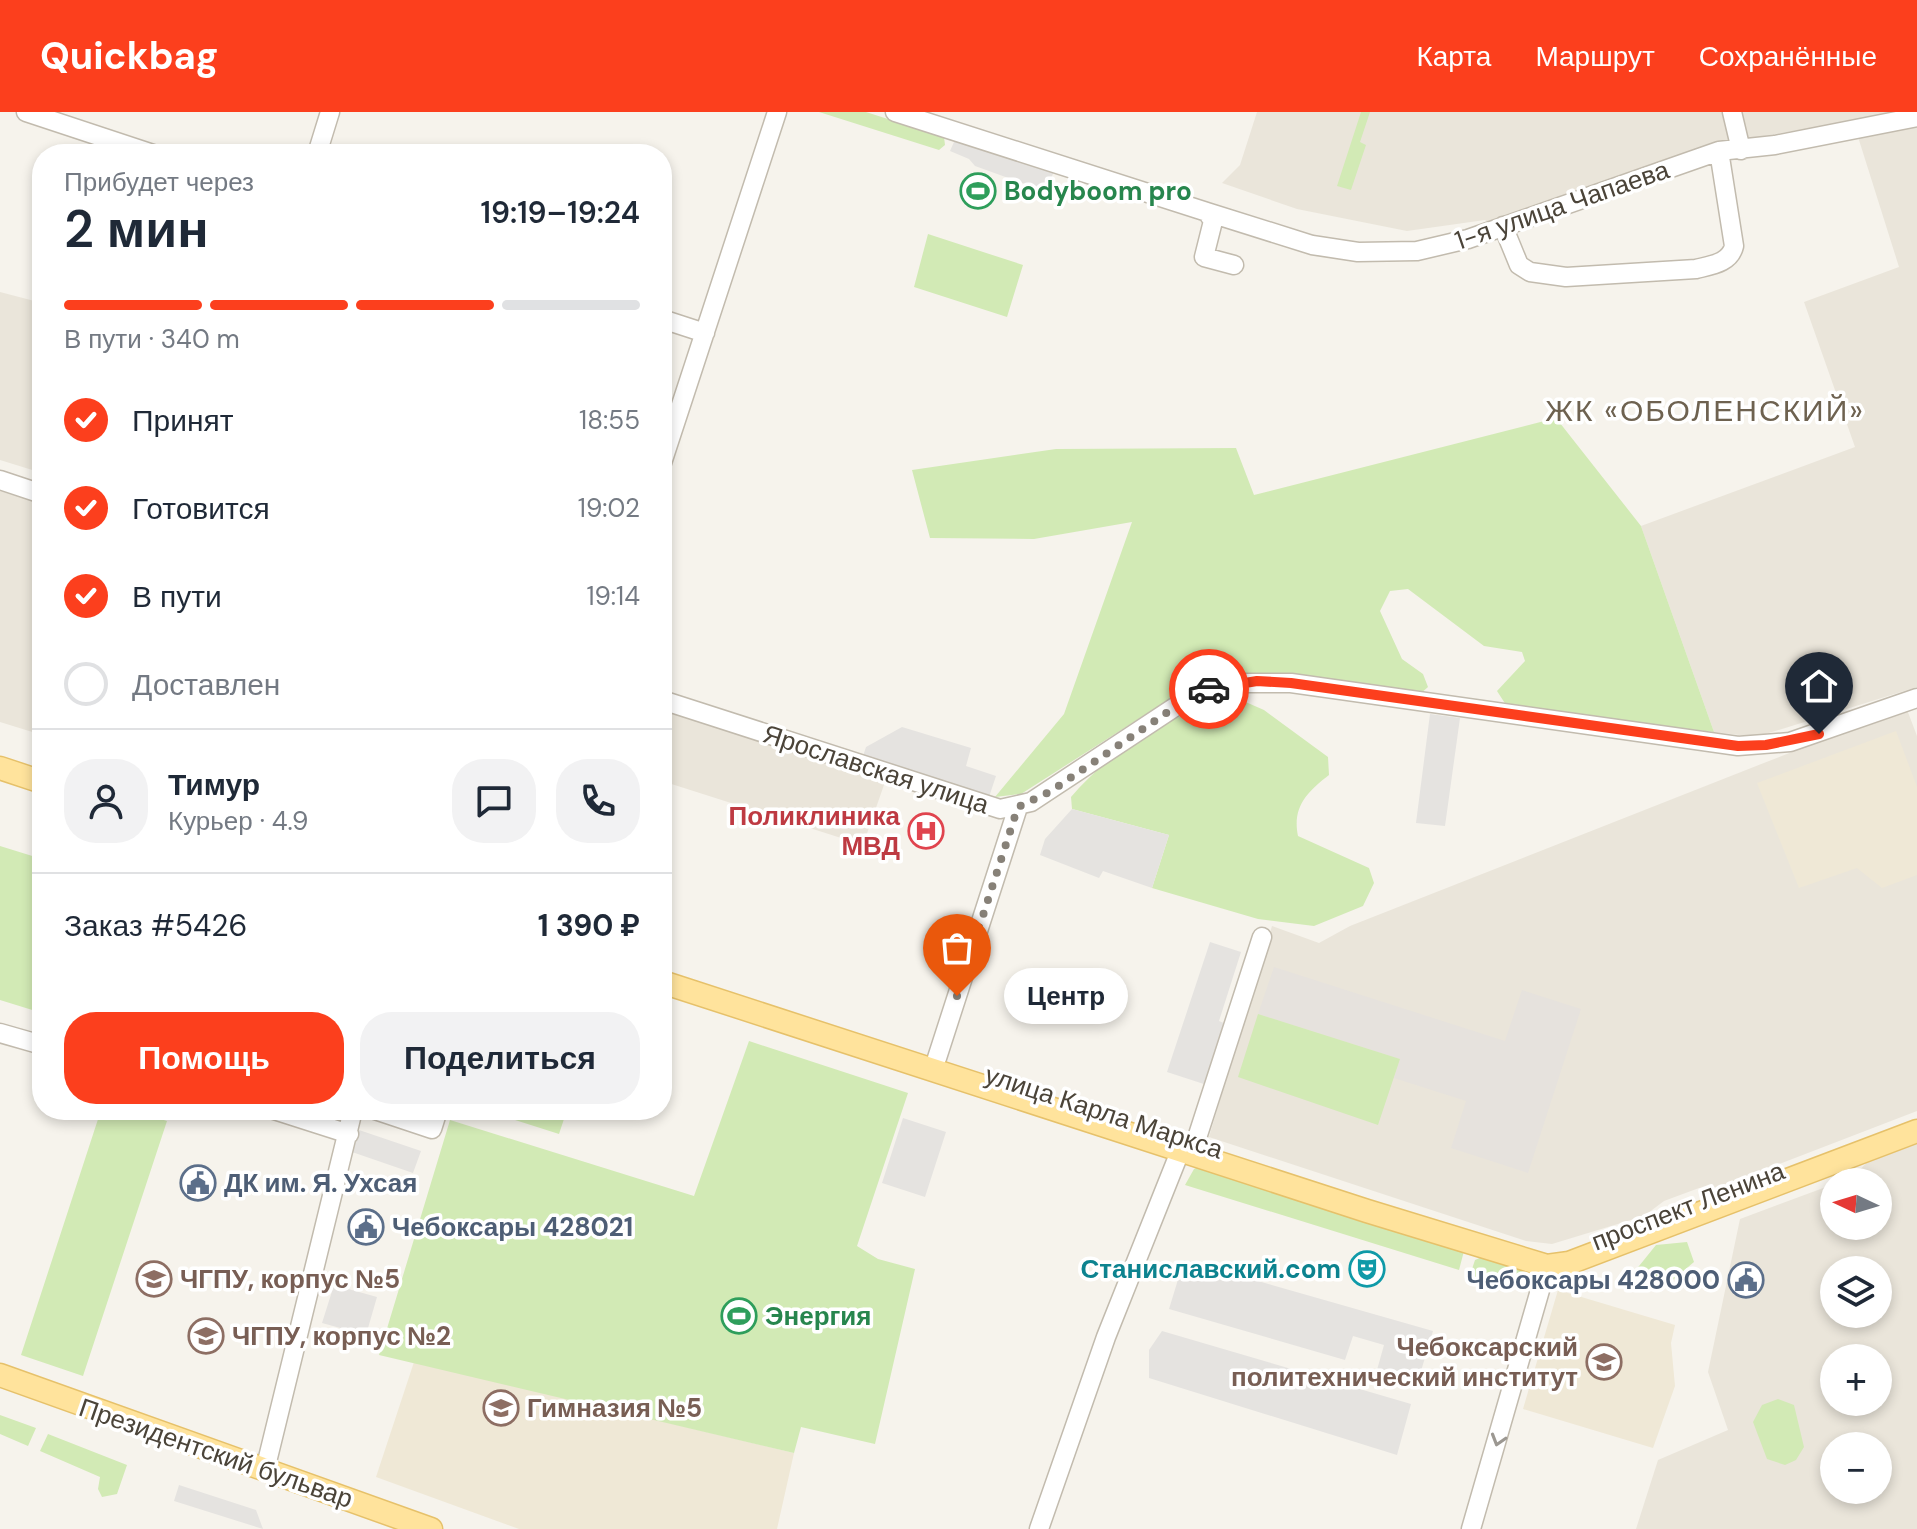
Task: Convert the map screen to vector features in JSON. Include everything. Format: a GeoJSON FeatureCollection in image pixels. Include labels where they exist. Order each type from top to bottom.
{"type":"FeatureCollection","features":[{"type":"Feature","properties":{"kind":"main road"},"geometry":{"type":"LineString","coordinates":[[0,756],[32,767]]}},
{"type":"Feature","properties":{"kind":"main road"},"geometry":{"type":"LineString","coordinates":[[0,768],[32,779]]}},
{"type":"Feature","properties":{"kind":"main road","name":"улица Карла Маркса"},"geometry":{"type":"LineString","coordinates":[[672,980],[1189,1147],[1518,1260],[1547,1260]]}},
{"type":"Feature","properties":{"kind":"main road","name":"проспект Ленина"},"geometry":{"type":"LineString","coordinates":[[1547,1260],[1569,1263],[1917,1119]]}},
{"type":"Feature","properties":{"kind":"main road","name":"проспект Ленина"},"geometry":{"type":"LineString","coordinates":[[1719,1201],[1917,1131]]}},
{"type":"Feature","properties":{"kind":"main road","name":"Президентский бульвар"},"geometry":{"type":"LineString","coordinates":[[0,1375],[143,1434]]}},
{"type":"Feature","properties":{"kind":"main road","name":"Президентский бульвар"},"geometry":{"type":"LineString","coordinates":[[0,1387],[319,1496],[431,1529]]}},
{"type":"Feature","properties":{"kind":"main road","name":"Президентский бульвар"},"geometry":{"type":"LineString","coordinates":[[319,1496],[395,1529]]}},
{"type":"Feature","properties":{"kind":"street"},"geometry":{"type":"LineString","coordinates":[[26,112],[123,144]]}},
{"type":"Feature","properties":{"kind":"street"},"geometry":{"type":"LineString","coordinates":[[320,144],[330,112]]}},
{"type":"Feature","properties":{"kind":"street"},"geometry":{"type":"LineString","coordinates":[[672,433],[777,112]]}},
{"type":"Feature","properties":{"kind":"street","name":"1-я улица Чапаева"},"geometry":{"type":"LineString","coordinates":[[895,112],[1312,245],[1358,252],[1425,249],[1503,226],[1719,151],[1741,150],[1917,117]]}},
{"type":"Feature","properties":{"kind":"street"},"geometry":{"type":"LineString","coordinates":[[1732,112],[1741,150]]}},
{"type":"Feature","properties":{"kind":"street"},"geometry":{"type":"LineString","coordinates":[[1503,226],[1519,265],[1548,276],[1696,269],[1718,264],[1732,254],[1734,246],[1719,151]]}},
{"type":"Feature","properties":{"kind":"street"},"geometry":{"type":"LineString","coordinates":[[1207,212],[1213,221],[1204,257],[1234,265]]}},
{"type":"Feature","properties":{"kind":"street"},"geometry":{"type":"LineString","coordinates":[[672,322],[705,333]]}},
{"type":"Feature","properties":{"kind":"street"},"geometry":{"type":"LineString","coordinates":[[0,480],[32,491]]}},
{"type":"Feature","properties":{"kind":"street","name":"Ярославская улица"},"geometry":{"type":"LineString","coordinates":[[672,703],[986,806],[1018,807],[1051,791],[1190,697],[1232,683],[1291,683],[1738,746],[1790,742],[1915,705]]}},
{"type":"Feature","properties":{"kind":"street"},"geometry":{"type":"LineString","coordinates":[[936,1064],[1018,807]]}},
{"type":"Feature","properties":{"kind":"street"},"geometry":{"type":"LineString","coordinates":[[1050,1529],[1262,937]]}},
{"type":"Feature","properties":{"kind":"street"},"geometry":{"type":"LineString","coordinates":[[0,1033],[32,1042]]}},
{"type":"Feature","properties":{"kind":"street"},"geometry":{"type":"LineString","coordinates":[[305,1120],[349,1134]]}},
{"type":"Feature","properties":{"kind":"street"},"geometry":{"type":"LineString","coordinates":[[263,1476],[351,1120]]}},
{"type":"Feature","properties":{"kind":"street"},"geometry":{"type":"LineString","coordinates":[[405,1120],[432,1129],[435,1120]]}},
{"type":"Feature","properties":{"kind":"street"},"geometry":{"type":"LineString","coordinates":[[1039,1529],[1106,1337],[1189,1147]]}},
{"type":"Feature","properties":{"kind":"street"},"geometry":{"type":"LineString","coordinates":[[1471,1529],[1547,1260]]}},
{"type":"Feature","properties":{"kind":"shaded area"},"geometry":{"type":"Polygon","coordinates":[[[1257,112],[1917,112],[1917,687],[1756,737],[1714,732],[1641,526],[1855,447],[1804,302],[1899,267],[1853,121],[1710,145],[1491,225],[1485,220],[1407,231],[1297,209],[1222,183],[1240,165],[1257,112]]]}},
{"type":"Feature","properties":{"kind":"shaded area"},"geometry":{"type":"Polygon","coordinates":[[[958,133],[1056,164],[1047,192],[975,166],[969,159],[950,151],[958,133]]]}},
{"type":"Feature","properties":{"kind":"shaded area"},"geometry":{"type":"Polygon","coordinates":[[[0,292],[32,300],[32,470],[0,460],[0,292]]]}},
{"type":"Feature","properties":{"kind":"shaded area"},"geometry":{"type":"Polygon","coordinates":[[[0,488],[32,499],[32,732],[0,722],[0,488]]]}},
{"type":"Feature","properties":{"kind":"shaded area"},"geometry":{"type":"Polygon","coordinates":[[[1906,707],[1917,736],[1917,1111],[1720,1187],[1699,1188],[1664,1201],[1644,1216],[1552,1244],[1526,1241],[1209,1137],[1272,926],[1319,943],[1350,926],[1906,707]]]}},
{"type":"Feature","properties":{"kind":"shaded area"},"geometry":{"type":"Polygon","coordinates":[[[672,711],[885,782],[863,845],[672,784],[672,711]]]}},
{"type":"Feature","properties":{"kind":"shaded area"},"geometry":{"type":"Polygon","coordinates":[[[1430,714],[1460,718],[1445,826],[1416,823],[1430,714]]]}},
{"type":"Feature","properties":{"kind":"shaded area"},"geometry":{"type":"Polygon","coordinates":[[[902,727],[971,748],[966,766],[996,776],[986,806],[860,765],[866,747],[902,727]]]}},
{"type":"Feature","properties":{"kind":"shaded area"},"geometry":{"type":"Polygon","coordinates":[[[1896,731],[1917,787],[1917,875],[1882,888],[1857,868],[1799,888],[1757,783],[1896,731]]]}},
{"type":"Feature","properties":{"kind":"shaded area"},"geometry":{"type":"Polygon","coordinates":[[[1072,809],[1169,835],[1152,888],[1103,871],[1099,878],[1040,855],[1045,839],[1072,809]]]}},
{"type":"Feature","properties":{"kind":"shaded area"},"geometry":{"type":"Polygon","coordinates":[[[1210,942],[1241,952],[1219,1021],[1233,1027],[1213,1087],[1167,1072],[1210,942]]]}},
{"type":"Feature","properties":{"kind":"shaded area"},"geometry":{"type":"Polygon","coordinates":[[[1274,967],[1505,1041],[1522,990],[1581,1009],[1528,1173],[1451,1148],[1466,1101],[1394,1078],[1400,1059],[1258,1014],[1274,967]]]}},
{"type":"Feature","properties":{"kind":"shaded area"},"geometry":{"type":"Polygon","coordinates":[[[903,1118],[946,1132],[925,1197],[882,1183],[903,1118]]]}},
{"type":"Feature","properties":{"kind":"shaded area"},"geometry":{"type":"Polygon","coordinates":[[[359,1130],[421,1151],[413,1173],[352,1152],[359,1130]]]}},
{"type":"Feature","properties":{"kind":"shaded area"},"geometry":{"type":"Polygon","coordinates":[[[1917,1138],[1917,1529],[1636,1529],[1658,1460],[1728,1430],[1708,1372],[1740,1219],[1820,1189],[1820,1240],[1892,1240],[1892,1168],[1862,1168],[1876,1153],[1917,1138]]]}},
{"type":"Feature","properties":{"kind":"shaded area"},"geometry":{"type":"Polygon","coordinates":[[[1184,1260],[1433,1331],[1418,1381],[1377,1370],[1384,1345],[1353,1336],[1345,1360],[1169,1309],[1184,1260]]]}},
{"type":"Feature","properties":{"kind":"shaded area"},"geometry":{"type":"Polygon","coordinates":[[[334,1285],[377,1297],[366,1335],[322,1323],[334,1285]]]}},
{"type":"Feature","properties":{"kind":"shaded area","name":"Чебоксарский политехнический институт"},"geometry":{"type":"Polygon","coordinates":[[[1558,1290],[1675,1325],[1671,1343],[1675,1386],[1653,1448],[1523,1409],[1558,1290]]]}},
{"type":"Feature","properties":{"kind":"shaded area"},"geometry":{"type":"Polygon","coordinates":[[[1162,1331],[1411,1404],[1397,1455],[1149,1378],[1149,1350],[1162,1331]]]}},
{"type":"Feature","properties":{"kind":"shaded area","name":"Гимназия №5"},"geometry":{"type":"Polygon","coordinates":[[[414,1362],[794,1453],[777,1529],[519,1529],[376,1477],[414,1362]]]}},
{"type":"Feature","properties":{"kind":"shaded area"},"geometry":{"type":"Polygon","coordinates":[[[179,1485],[256,1510],[263,1529],[174,1501],[179,1485]]]}},
{"type":"Feature","properties":{"kind":"green space"},"geometry":{"type":"Polygon","coordinates":[[[819,112],[866,112],[944,137],[945,145],[939,150],[819,112]]]}},
{"type":"Feature","properties":{"kind":"green space"},"geometry":{"type":"Polygon","coordinates":[[[1361,112],[1370,112],[1360,142],[1366,145],[1351,190],[1337,186],[1361,112]]]}},
{"type":"Feature","properties":{"kind":"green space"},"geometry":{"type":"Polygon","coordinates":[[[928,234],[1023,265],[1007,317],[914,287],[928,234]]]}},
{"type":"Feature","properties":{"kind":"green space"},"geometry":{"type":"Polygon","coordinates":[[[1556,418],[1641,526],[1714,732],[1508,708],[1497,691],[1525,661],[1522,652],[1484,646],[1408,589],[1390,591],[1380,611],[1402,659],[1423,674],[1428,687],[1419,695],[1224,674],[1190,686],[1021,794],[995,797],[1064,714],[1132,522],[1034,539],[930,538],[912,470],[1056,449],[1236,448],[1254,495],[1556,418]]]}},
{"type":"Feature","properties":{"kind":"green space"},"geometry":{"type":"Polygon","coordinates":[[[1241,700],[1264,710],[1328,757],[1329,775],[1308,794],[1299,808],[1298,836],[1369,868],[1374,883],[1363,906],[1314,926],[1258,919],[1152,888],[1169,835],[1072,809],[1071,797],[1088,779],[1147,733],[1193,712],[1241,700]]]}},
{"type":"Feature","properties":{"kind":"green space"},"geometry":{"type":"Polygon","coordinates":[[[0,846],[32,856],[32,1010],[0,1000],[0,846]]]}},
{"type":"Feature","properties":{"kind":"green space"},"geometry":{"type":"Polygon","coordinates":[[[1258,1014],[1400,1059],[1378,1125],[1238,1077],[1258,1014]]]}},
{"type":"Feature","properties":{"kind":"green space"},"geometry":{"type":"Polygon","coordinates":[[[749,1041],[908,1093],[857,1246],[878,1259],[915,1269],[875,1444],[801,1427],[794,1453],[379,1355],[450,1120],[694,1196],[749,1041]]]}},
{"type":"Feature","properties":{"kind":"green space"},"geometry":{"type":"Polygon","coordinates":[[[98,1120],[167,1121],[83,1376],[21,1355],[98,1120]]]}},
{"type":"Feature","properties":{"kind":"green space"},"geometry":{"type":"Polygon","coordinates":[[[515,1120],[564,1120],[559,1134],[515,1120]]]}},
{"type":"Feature","properties":{"kind":"green space"},"geometry":{"type":"Polygon","coordinates":[[[1201,1166],[1464,1251],[1459,1270],[1185,1185],[1194,1169],[1201,1166]]]}},
{"type":"Feature","properties":{"kind":"green space"},"geometry":{"type":"Polygon","coordinates":[[[1687,1242],[1694,1262],[1669,1283],[1635,1271],[1656,1245],[1687,1242]]]}},
{"type":"Feature","properties":{"kind":"green space"},"geometry":{"type":"Polygon","coordinates":[[[1484,1256],[1533,1273],[1536,1277],[1505,1288],[1470,1275],[1475,1260],[1484,1256]]]}},
{"type":"Feature","properties":{"kind":"green space"},"geometry":{"type":"Polygon","coordinates":[[[1778,1399],[1794,1405],[1804,1447],[1796,1460],[1785,1465],[1767,1459],[1753,1422],[1762,1405],[1778,1399]]]}},
{"type":"Feature","properties":{"kind":"green space"},"geometry":{"type":"Polygon","coordinates":[[[0,1415],[36,1428],[28,1446],[0,1434],[0,1415]]]}},
{"type":"Feature","properties":{"kind":"green space"},"geometry":{"type":"Polygon","coordinates":[[[48,1434],[127,1465],[117,1494],[102,1497],[98,1489],[100,1477],[40,1451],[48,1434]]]}},
{"type":"Feature","properties":{"kind":"way so far"},"geometry":{"type":"LineString","coordinates":[[957,996],[1018,807],[1051,791],[1190,697],[1209,689]]}},
{"type":"Feature","properties":{"kind":"place","name":"Bodyboom pro"},"geometry":{"type":"Point","coordinates":[978,191]}},
{"type":"Feature","properties":{"kind":"place","name":"Поликлиника МВД"},"geometry":{"type":"Point","coordinates":[926,831]}},
{"type":"Feature","properties":{"kind":"place","name":"Центр"},"geometry":{"type":"Point","coordinates":[957,996]}},
{"type":"Feature","properties":{"kind":"place","name":"ДК им. Я. Ухсая"},"geometry":{"type":"Point","coordinates":[198,1183]}},
{"type":"Feature","properties":{"kind":"place","name":"Чебоксары 428021"},"geometry":{"type":"Point","coordinates":[366,1227]}},
{"type":"Feature","properties":{"kind":"place","name":"Станиславский.com"},"geometry":{"type":"Point","coordinates":[1367,1269]}},
{"type":"Feature","properties":{"kind":"place","name":"ЧГПУ, корпус №5"},"geometry":{"type":"Point","coordinates":[154,1279]}},
{"type":"Feature","properties":{"kind":"place","name":"Чебоксары 428000"},"geometry":{"type":"Point","coordinates":[1746,1280]}},
{"type":"Feature","properties":{"kind":"place","name":"Энергия"},"geometry":{"type":"Point","coordinates":[739,1316]}},
{"type":"Feature","properties":{"kind":"place","name":"ЧГПУ, корпус №2"},"geometry":{"type":"Point","coordinates":[206,1336]}},
{"type":"Feature","properties":{"kind":"place","name":"Чебоксарский политехнический институт"},"geometry":{"type":"Point","coordinates":[1604,1362]}},
{"type":"Feature","properties":{"kind":"place","name":"Гимназия №5"},"geometry":{"type":"Point","coordinates":[501,1408]}},
{"type":"Feature","properties":{"kind":"district","name":"ЖК «ОБОЛЕНСКИЙ»"},"geometry":{"type":"Point","coordinates":[1705,410]}},
{"type":"Feature","properties":{"kind":"route"},"geometry":{"type":"LineString","coordinates":[[1209,689],[1257,681],[1291,683],[1738,746],[1790,742],[1819,734]]}}]}
